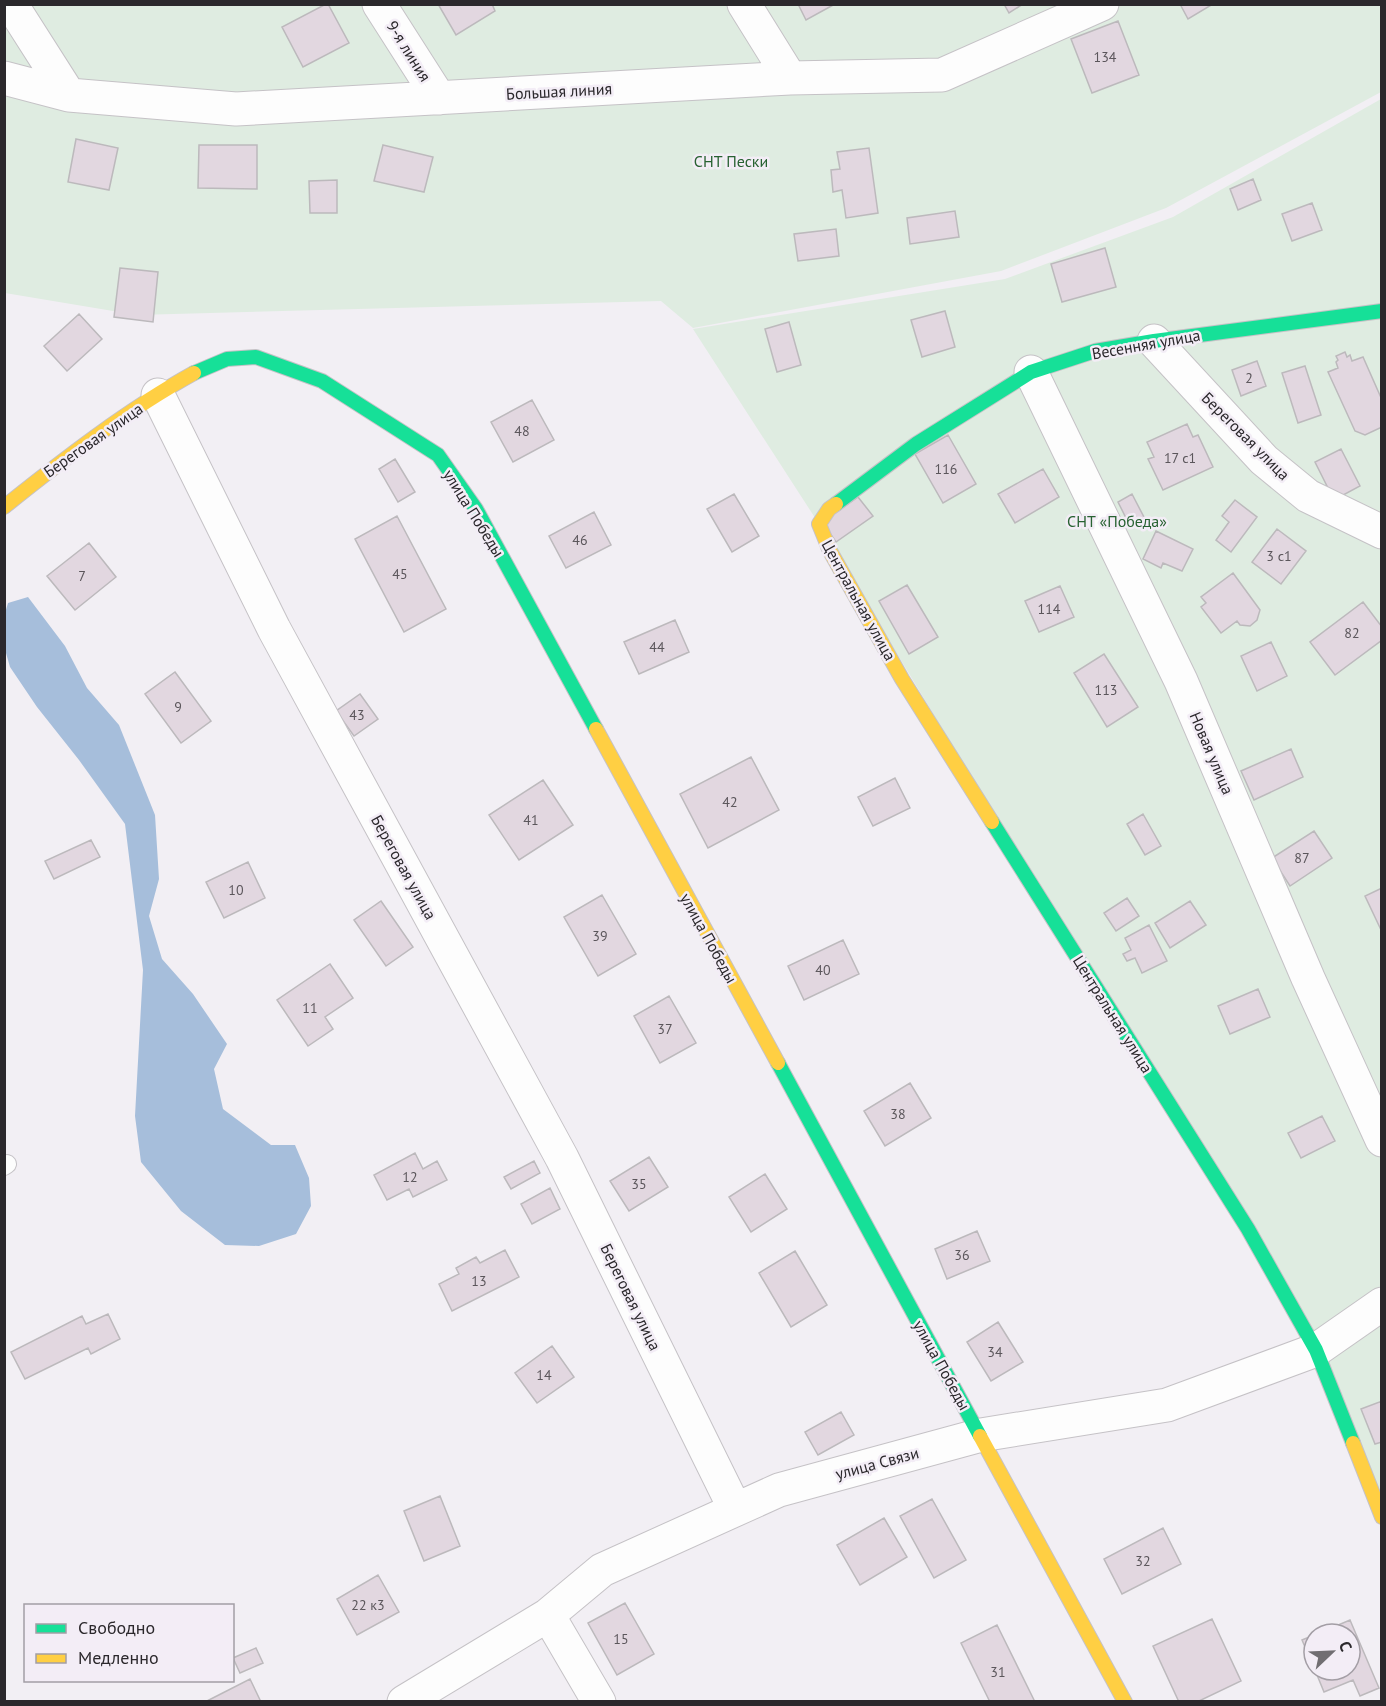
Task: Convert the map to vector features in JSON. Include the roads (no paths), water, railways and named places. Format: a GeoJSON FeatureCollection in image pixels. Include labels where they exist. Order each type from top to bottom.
{"type":"FeatureCollection","features":[{"type":"Feature","properties":{"kind":"street"},"geometry":{"type":"LineString","coordinates":[[11,4],[69,95]]}},
{"type":"Feature","properties":{"kind":"street","name":"9-я линия"},"geometry":{"type":"LineString","coordinates":[[379,4],[439,98]]}},
{"type":"Feature","properties":{"kind":"street"},"geometry":{"type":"LineString","coordinates":[[744,4],[790,78]]}},
{"type":"Feature","properties":{"kind":"street","name":"Большая линия"},"geometry":{"type":"LineString","coordinates":[[4,78],[69,95],[236,109],[790,78],[942,75],[1101,5]]}},
{"type":"Feature","properties":{"kind":"street","name":"Весенняя улица"},"geometry":{"type":"LineString","coordinates":[[819,524],[829,509],[915,444],[1030,372],[1095,351],[1382,311]]}},
{"type":"Feature","properties":{"kind":"street","name":"Береговая улица"},"geometry":{"type":"LineString","coordinates":[[1154,341],[1264,460],[1308,496],[1382,532]]}},
{"type":"Feature","properties":{"kind":"street","name":"улица Победы"},"geometry":{"type":"LineString","coordinates":[[158,395],[193,374],[227,359],[256,357],[322,381],[438,455],[476,509],[1125,1701]]}},
{"type":"Feature","properties":{"kind":"street","name":"Новая улица"},"geometry":{"type":"LineString","coordinates":[[1030,372],[1181,681],[1303,968],[1382,1140]]}},
{"type":"Feature","properties":{"kind":"street","name":"Береговая улица"},"geometry":{"type":"LineString","coordinates":[[4,507],[56,465],[158,395],[274,629],[562,1158],[735,1509]]}},
{"type":"Feature","properties":{"kind":"street","name":"Центральная улица"},"geometry":{"type":"LineString","coordinates":[[819,524],[830,551],[902,679],[1248,1229],[1316,1350],[1382,1517]]}},
{"type":"Feature","properties":{"kind":"street","name":"улица Связи"},"geometry":{"type":"LineString","coordinates":[[413,1699],[548,1615],[602,1570],[779,1490],[981,1435],[1167,1405],[1316,1350],[1382,1304]]}},
{"type":"Feature","properties":{"kind":"street"},"geometry":{"type":"LineString","coordinates":[[548,1615],[599,1701]]}},
{"type":"Feature","properties":{"kind":"water"},"geometry":{"type":"Polygon","coordinates":[[[28,597],[65,646],[87,688],[119,725],[155,815],[159,879],[149,916],[162,959],[193,994],[227,1044],[214,1069],[223,1109],[271,1145],[295,1145],[309,1178],[311,1206],[296,1234],[259,1246],[225,1245],[181,1211],[141,1162],[135,1116],[143,970],[125,824],[37,707],[10,667],[4,646],[5,613],[8,603],[28,597]]]}},
{"type":"Feature","properties":{"kind":"park label","name":"СНТ Пески"},"geometry":{"type":"Point","coordinates":[731,161]}},
{"type":"Feature","properties":{"kind":"park label","name":"СНТ «Победа»"},"geometry":{"type":"Point","coordinates":[1117,521]}}]}
